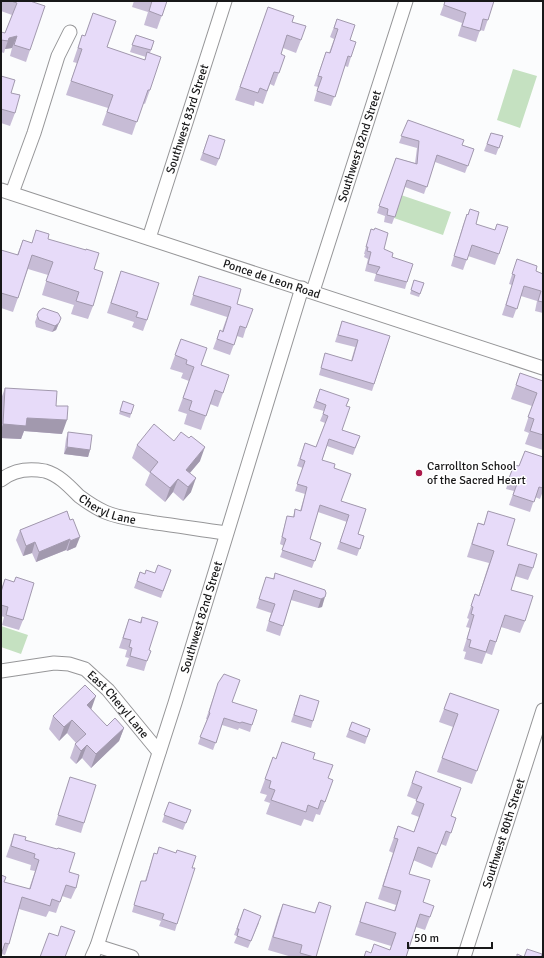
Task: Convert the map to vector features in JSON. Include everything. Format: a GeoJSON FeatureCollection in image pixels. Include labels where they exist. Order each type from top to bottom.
{"type":"FeatureCollection","features":[{"type":"Feature","properties":{"kind":"street","name":"Southwest 83rd Street"},"geometry":{"type":"LineString","coordinates":[[149,238],[225,1]]}},
{"type":"Feature","properties":{"kind":"street","name":"Southwest 82nd Street"},"geometry":{"type":"LineString","coordinates":[[95,951],[159,752],[226,533],[406,1]]}},
{"type":"Feature","properties":{"kind":"street"},"geometry":{"type":"LineString","coordinates":[[6,191],[34,133],[58,56],[70,32]]}},
{"type":"Feature","properties":{"kind":"street","name":"Ponce de Leon Road"},"geometry":{"type":"LineString","coordinates":[[6,191],[543,368]]}},
{"type":"Feature","properties":{"kind":"street","name":"Cheryl Lane"},"geometry":{"type":"LineString","coordinates":[[1,480],[8,475],[19,471],[32,470],[46,472],[62,479],[95,507],[113,515],[134,520],[226,533]]}},
{"type":"Feature","properties":{"kind":"street","name":"East Cheryl Lane"},"geometry":{"type":"LineString","coordinates":[[1,671],[54,663],[69,664],[81,667],[95,677],[108,690],[159,752]]}},
{"type":"Feature","properties":{"kind":"street","name":"Southwest 80th Street"},"geometry":{"type":"LineString","coordinates":[[464,957],[543,710]]}},
{"type":"Feature","properties":{"kind":"street"},"geometry":{"type":"LineString","coordinates":[[95,951],[132,957]]}},
{"type":"Feature","properties":{"kind":"green space"},"geometry":{"type":"Polygon","coordinates":[[[513,69],[537,76],[520,128],[497,120],[513,69]]]}},
{"type":"Feature","properties":{"kind":"green space"},"geometry":{"type":"Polygon","coordinates":[[[401,195],[451,212],[443,235],[394,218],[401,195]]]}},
{"type":"Feature","properties":{"kind":"green space"},"geometry":{"type":"Polygon","coordinates":[[[1,626],[28,635],[21,654],[1,647],[1,626]]]}},
{"type":"Feature","properties":{"kind":"building"},"geometry":{"type":"Polygon","coordinates":[[[11,1],[30,1],[45,6],[30,50],[14,45],[17,36],[9,38],[8,41],[1,40],[1,32],[5,33],[17,3],[11,1]]]}},
{"type":"Feature","properties":{"kind":"building"},"geometry":{"type":"Polygon","coordinates":[[[152,1],[167,1],[162,16],[149,11],[152,1]]]}},
{"type":"Feature","properties":{"kind":"building"},"geometry":{"type":"Polygon","coordinates":[[[445,1],[494,1],[488,20],[483,19],[480,31],[462,26],[466,13],[444,5],[445,1]]]}},
{"type":"Feature","properties":{"kind":"building"},"geometry":{"type":"Polygon","coordinates":[[[268,7],[294,16],[292,22],[306,26],[301,40],[287,35],[281,54],[285,56],[279,73],[274,72],[267,91],[260,88],[258,93],[240,87],[268,7]]]}},
{"type":"Feature","properties":{"kind":"building"},"geometry":{"type":"Polygon","coordinates":[[[93,13],[116,21],[107,47],[145,60],[147,52],[161,57],[137,122],[107,112],[113,95],[71,81],[82,49],[78,48],[82,35],[85,36],[93,13]]]}},
{"type":"Feature","properties":{"kind":"building"},"geometry":{"type":"Polygon","coordinates":[[[337,19],[355,25],[350,40],[356,42],[351,57],[348,56],[335,97],[317,91],[322,77],[318,76],[326,52],[330,53],[338,29],[334,28],[337,19]]]}},
{"type":"Feature","properties":{"kind":"building"},"geometry":{"type":"Polygon","coordinates":[[[136,35],[154,41],[151,50],[132,45],[136,35]]]}},
{"type":"Feature","properties":{"kind":"building"},"geometry":{"type":"Polygon","coordinates":[[[1,76],[15,80],[11,93],[20,95],[15,113],[1,109],[1,76]]]}},
{"type":"Feature","properties":{"kind":"building"},"geometry":{"type":"Polygon","coordinates":[[[408,120],[464,140],[462,145],[474,149],[468,166],[437,155],[427,187],[407,180],[395,217],[387,215],[388,209],[379,206],[396,158],[417,164],[419,141],[401,136],[408,120]]]}},
{"type":"Feature","properties":{"kind":"building"},"geometry":{"type":"Polygon","coordinates":[[[491,133],[503,136],[499,148],[487,144],[491,133]]]}},
{"type":"Feature","properties":{"kind":"building"},"geometry":{"type":"Polygon","coordinates":[[[209,135],[225,140],[219,159],[203,153],[209,135]]]}},
{"type":"Feature","properties":{"kind":"building"},"geometry":{"type":"Polygon","coordinates":[[[470,209],[479,212],[476,224],[495,230],[497,224],[508,227],[499,254],[472,245],[467,260],[454,256],[467,214],[468,215],[470,209]]]}},
{"type":"Feature","properties":{"kind":"building"},"geometry":{"type":"Polygon","coordinates":[[[375,228],[388,233],[384,249],[393,253],[392,257],[413,264],[407,282],[376,274],[380,267],[368,264],[371,252],[367,251],[368,247],[366,247],[371,229],[374,230],[375,228]]]}},
{"type":"Feature","properties":{"kind":"building"},"geometry":{"type":"Polygon","coordinates":[[[36,230],[49,234],[48,239],[99,253],[94,269],[103,272],[93,306],[76,301],[79,292],[46,281],[53,262],[32,255],[18,298],[1,293],[1,250],[18,255],[23,240],[32,243],[36,230]]]}},
{"type":"Feature","properties":{"kind":"building"},"geometry":{"type":"Polygon","coordinates":[[[517,259],[537,266],[536,271],[543,274],[543,302],[538,301],[541,291],[524,286],[517,309],[506,305],[515,275],[512,274],[517,259]]]}},
{"type":"Feature","properties":{"kind":"building"},"geometry":{"type":"Polygon","coordinates":[[[121,271],[159,283],[147,320],[136,317],[138,312],[111,303],[121,271]]]}},
{"type":"Feature","properties":{"kind":"building"},"geometry":{"type":"Polygon","coordinates":[[[199,276],[241,289],[237,304],[253,309],[246,328],[240,326],[234,345],[217,339],[220,330],[223,332],[231,307],[193,295],[199,276]]]}},
{"type":"Feature","properties":{"kind":"building"},"geometry":{"type":"Polygon","coordinates":[[[414,280],[424,283],[420,294],[411,290],[414,280]]]}},
{"type":"Feature","properties":{"kind":"building"},"geometry":{"type":"Polygon","coordinates":[[[43,308],[58,313],[61,318],[59,323],[55,326],[39,320],[37,315],[43,308]]]}},
{"type":"Feature","properties":{"kind":"building"},"geometry":{"type":"Polygon","coordinates":[[[342,321],[390,336],[374,384],[321,368],[325,353],[352,361],[358,340],[338,335],[342,321]]]}},
{"type":"Feature","properties":{"kind":"building"},"geometry":{"type":"Polygon","coordinates":[[[181,339],[207,348],[201,365],[229,375],[223,393],[215,390],[206,416],[189,410],[192,401],[183,398],[194,367],[186,364],[187,360],[175,355],[181,339]]]}},
{"type":"Feature","properties":{"kind":"building"},"geometry":{"type":"Polygon","coordinates":[[[520,373],[543,381],[543,435],[530,431],[534,419],[528,417],[537,393],[516,385],[520,373]]]}},
{"type":"Feature","properties":{"kind":"building"},"geometry":{"type":"Polygon","coordinates":[[[5,388],[57,391],[56,406],[68,406],[67,420],[27,418],[26,426],[3,424],[5,388]]]}},
{"type":"Feature","properties":{"kind":"building"},"geometry":{"type":"Polygon","coordinates":[[[320,389],[349,399],[346,406],[350,407],[342,430],[360,436],[355,448],[329,439],[322,460],[335,464],[334,468],[351,474],[341,501],[366,509],[358,534],[364,536],[360,549],[340,542],[349,515],[320,505],[310,539],[321,543],[315,561],[282,550],[286,539],[282,537],[287,516],[294,517],[295,509],[301,511],[307,487],[297,484],[305,461],[300,459],[305,443],[316,447],[328,416],[323,414],[326,405],[316,401],[320,389]]]}},
{"type":"Feature","properties":{"kind":"building"},"geometry":{"type":"Polygon","coordinates":[[[123,401],[134,405],[131,414],[120,411],[123,401]]]}},
{"type":"Feature","properties":{"kind":"building"},"geometry":{"type":"Polygon","coordinates":[[[154,424],[174,441],[181,432],[189,438],[191,436],[205,447],[186,470],[196,478],[188,487],[178,479],[170,488],[150,472],[158,462],[137,445],[154,424]]]}},
{"type":"Feature","properties":{"kind":"building"},"geometry":{"type":"Polygon","coordinates":[[[68,432],[92,435],[90,450],[67,447],[68,432]]]}},
{"type":"Feature","properties":{"kind":"building"},"geometry":{"type":"Polygon","coordinates":[[[525,451],[543,457],[543,488],[539,487],[534,502],[513,495],[518,481],[509,478],[514,465],[519,466],[525,451]]]}},
{"type":"Feature","properties":{"kind":"building"},"geometry":{"type":"Polygon","coordinates":[[[67,511],[70,520],[73,519],[80,537],[70,541],[70,539],[39,552],[35,542],[26,546],[20,530],[67,511]]]}},
{"type":"Feature","properties":{"kind":"building"},"geometry":{"type":"Polygon","coordinates":[[[488,511],[515,519],[507,545],[537,554],[533,568],[519,564],[511,590],[533,596],[525,621],[505,615],[496,642],[490,640],[486,652],[469,647],[471,640],[467,639],[474,615],[471,614],[473,607],[471,606],[475,594],[479,596],[494,551],[472,544],[478,523],[484,525],[488,511]]]}},
{"type":"Feature","properties":{"kind":"building"},"geometry":{"type":"Polygon","coordinates":[[[158,565],[171,570],[163,591],[137,581],[140,572],[145,574],[146,570],[155,573],[158,565]]]}},
{"type":"Feature","properties":{"kind":"building"},"geometry":{"type":"Polygon","coordinates":[[[275,573],[325,590],[325,597],[321,599],[294,590],[283,626],[269,621],[275,604],[259,599],[266,577],[274,579],[275,573]]]}},
{"type":"Feature","properties":{"kind":"building"},"geometry":{"type":"Polygon","coordinates":[[[16,577],[34,583],[23,620],[6,615],[8,607],[1,605],[1,592],[5,579],[14,582],[16,577]]]}},
{"type":"Feature","properties":{"kind":"building"},"geometry":{"type":"Polygon","coordinates":[[[142,617],[158,622],[147,661],[130,656],[132,648],[129,647],[131,640],[123,638],[129,619],[141,623],[142,617]]]}},
{"type":"Feature","properties":{"kind":"building"},"geometry":{"type":"Polygon","coordinates":[[[224,674],[240,680],[232,702],[257,710],[252,725],[224,718],[216,743],[200,737],[210,713],[209,712],[218,683],[224,674]]]}},
{"type":"Feature","properties":{"kind":"building"},"geometry":{"type":"Polygon","coordinates":[[[85,685],[96,696],[87,705],[107,726],[115,718],[124,728],[96,754],[87,745],[81,751],[75,744],[86,734],[72,720],[64,727],[53,716],[85,685]]]}},
{"type":"Feature","properties":{"kind":"building"},"geometry":{"type":"Polygon","coordinates":[[[450,693],[499,710],[477,771],[442,758],[458,714],[444,709],[450,693]]]}},
{"type":"Feature","properties":{"kind":"building"},"geometry":{"type":"Polygon","coordinates":[[[300,695],[319,701],[313,721],[294,715],[300,695]]]}},
{"type":"Feature","properties":{"kind":"building"},"geometry":{"type":"Polygon","coordinates":[[[352,722],[370,729],[367,737],[349,730],[352,722]]]}},
{"type":"Feature","properties":{"kind":"building"},"geometry":{"type":"Polygon","coordinates":[[[282,742],[315,753],[313,759],[333,765],[328,778],[333,780],[325,802],[321,800],[318,809],[308,805],[306,812],[271,800],[275,790],[269,788],[271,781],[265,779],[273,757],[276,759],[282,742]]]}},
{"type":"Feature","properties":{"kind":"building"},"geometry":{"type":"Polygon","coordinates":[[[416,771],[461,788],[451,816],[456,818],[451,833],[446,831],[437,854],[418,847],[409,874],[430,880],[423,902],[434,906],[430,917],[420,914],[406,957],[364,957],[366,951],[371,953],[374,944],[390,950],[396,933],[360,922],[366,902],[395,911],[401,891],[383,886],[398,839],[394,838],[398,826],[414,832],[424,804],[416,801],[422,787],[412,783],[416,771]]]}},
{"type":"Feature","properties":{"kind":"building"},"geometry":{"type":"Polygon","coordinates":[[[70,777],[96,785],[84,823],[58,815],[70,777]]]}},
{"type":"Feature","properties":{"kind":"building"},"geometry":{"type":"Polygon","coordinates":[[[169,802],[191,810],[186,823],[164,815],[169,802]]]}},
{"type":"Feature","properties":{"kind":"building"},"geometry":{"type":"Polygon","coordinates":[[[14,834],[26,837],[25,840],[75,853],[69,872],[79,875],[76,888],[66,885],[60,902],[52,899],[50,906],[22,897],[9,944],[5,943],[1,955],[1,875],[6,877],[4,882],[30,889],[39,860],[34,858],[35,854],[11,846],[14,834]]]}},
{"type":"Feature","properties":{"kind":"building"},"geometry":{"type":"Polygon","coordinates":[[[159,847],[176,853],[177,850],[196,856],[192,868],[195,868],[177,924],[162,919],[164,914],[134,905],[141,881],[146,881],[154,853],[157,854],[159,847]]]}},
{"type":"Feature","properties":{"kind":"building"},"geometry":{"type":"Polygon","coordinates":[[[319,902],[331,906],[316,957],[300,953],[302,945],[273,937],[283,904],[315,913],[319,902]]]}},
{"type":"Feature","properties":{"kind":"building"},"geometry":{"type":"Polygon","coordinates":[[[244,909],[261,916],[251,941],[237,936],[239,929],[237,929],[244,909]]]}},
{"type":"Feature","properties":{"kind":"building"},"geometry":{"type":"Polygon","coordinates":[[[61,926],[75,931],[65,957],[40,957],[49,933],[58,936],[61,926]]]}},
{"type":"Feature","properties":{"kind":"building"},"geometry":{"type":"Polygon","coordinates":[[[527,949],[542,954],[541,957],[524,957],[527,949]]]}},
{"type":"Feature","properties":{"kind":"building"},"geometry":{"type":"Polygon","coordinates":[[[517,954],[524,957],[517,957],[517,954]]]}},
{"type":"Feature","properties":{"kind":"place","name":"Carrollton School of the Sacred Heart"},"geometry":{"type":"Point","coordinates":[419,473]}}]}
